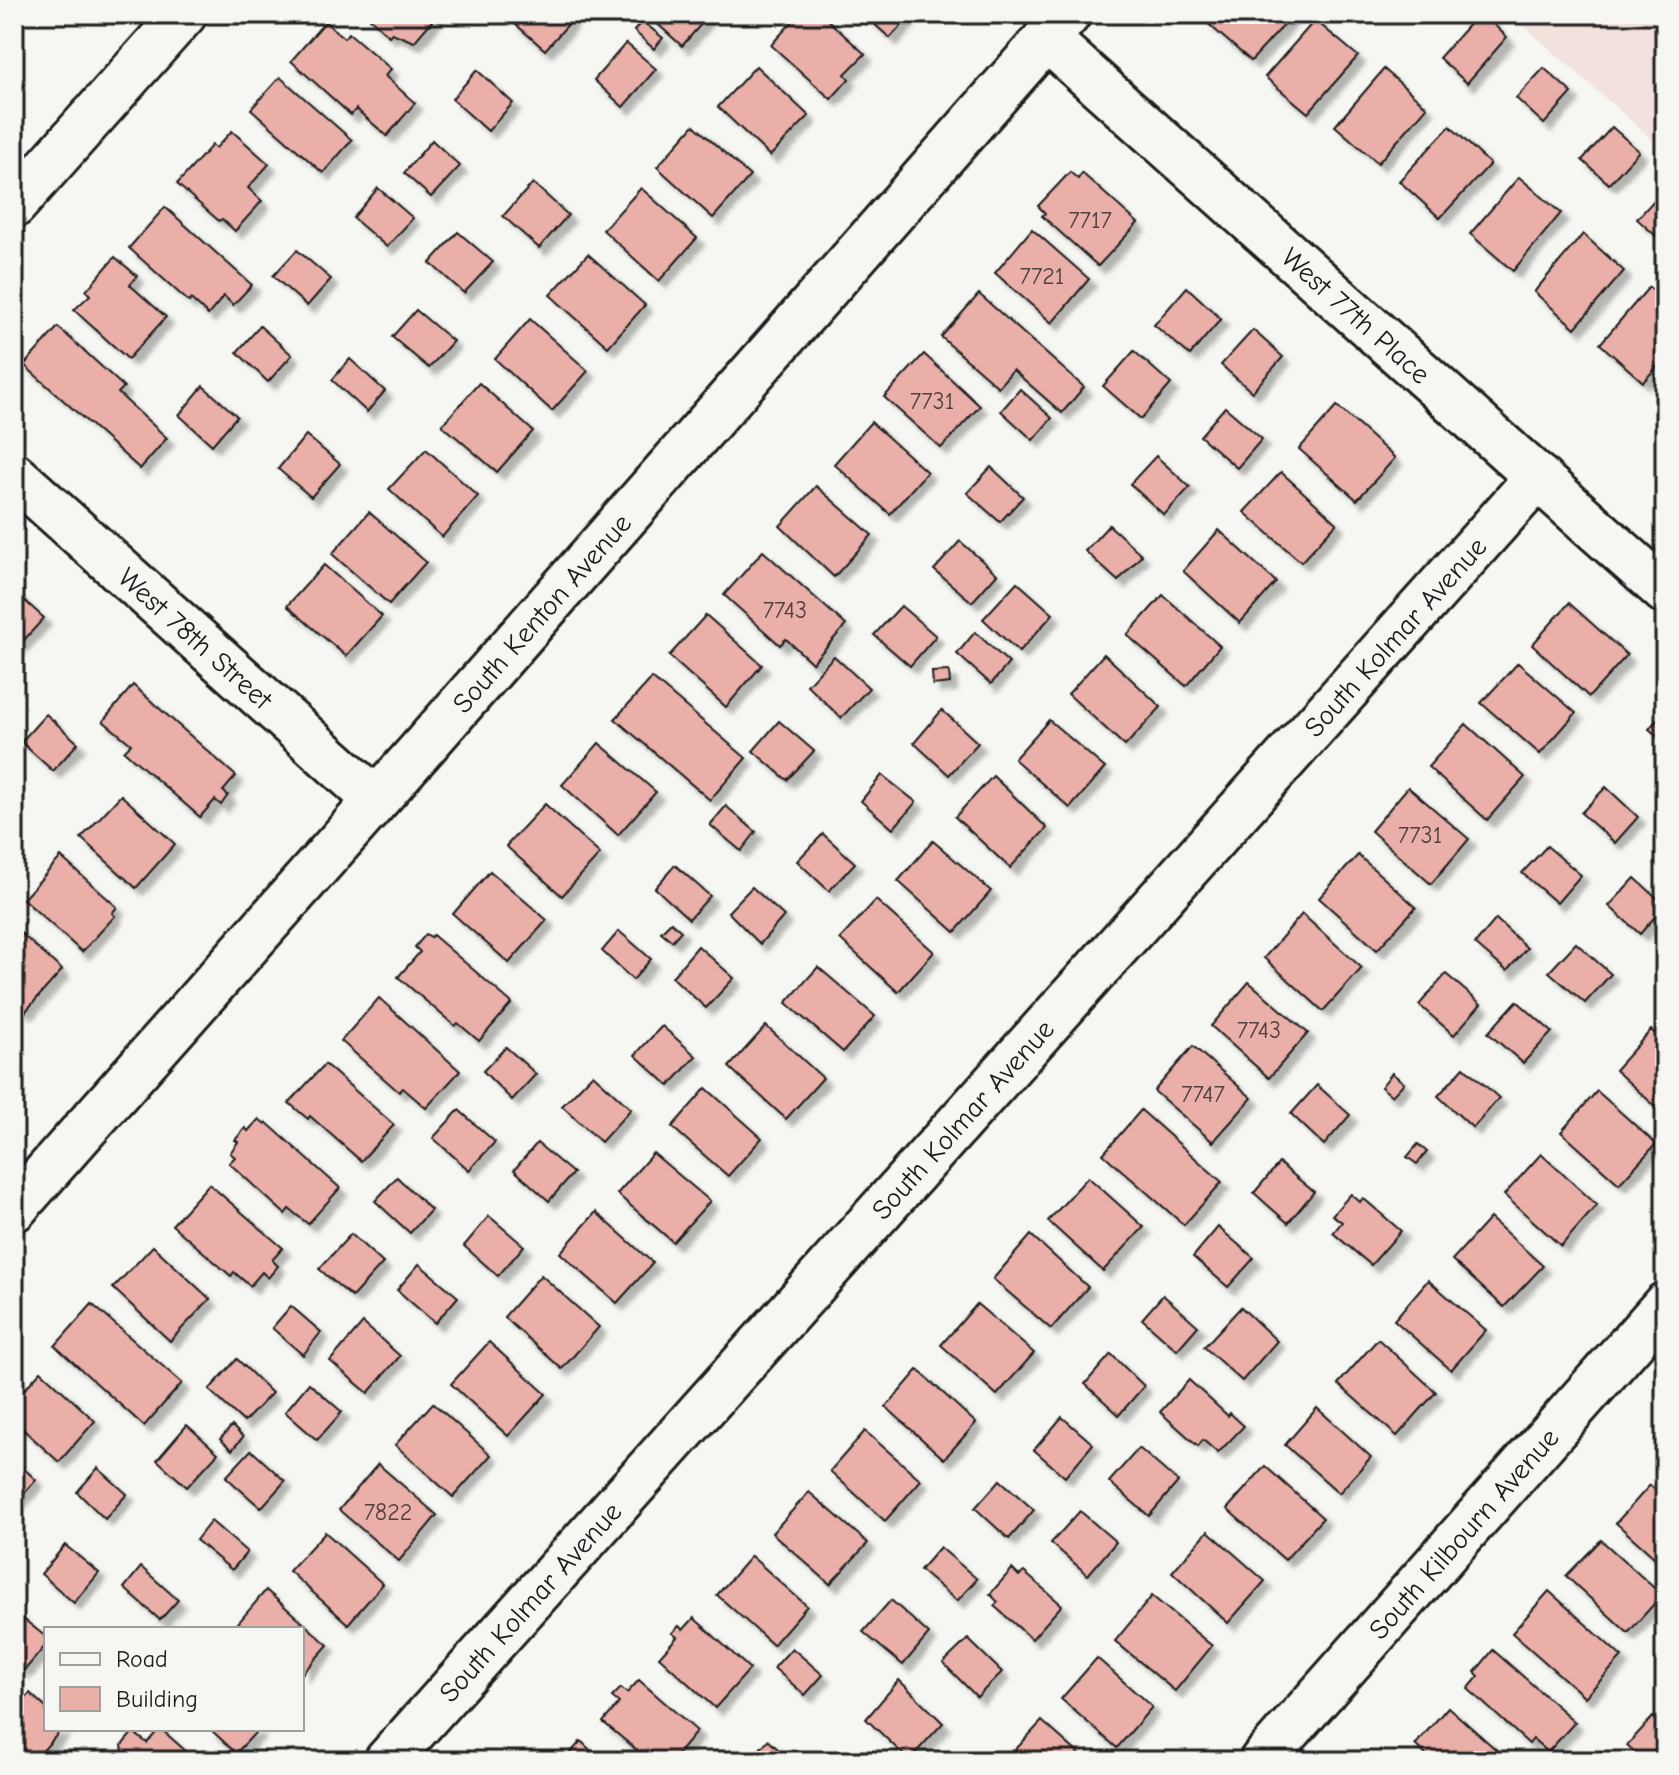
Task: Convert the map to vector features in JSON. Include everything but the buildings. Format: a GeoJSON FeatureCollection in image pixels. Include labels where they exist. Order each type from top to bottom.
{"type":"FeatureCollection","features":[{"type":"Feature","properties":{"kind":"street"},"geometry":{"type":"LineString","coordinates":[[14,205],[184,14]]}},
{"type":"Feature","properties":{"kind":"street","name":"West 77th Place"},"geometry":{"type":"LineString","coordinates":[[1057,26],[1538,477],[1665,591]]}},
{"type":"Feature","properties":{"kind":"street","name":"South Kenton Avenue"},"geometry":{"type":"LineString","coordinates":[[14,1209],[1057,26]]}},
{"type":"Feature","properties":{"kind":"street","name":"West 78th Street"},"geometry":{"type":"LineString","coordinates":[[14,475],[376,800]]}},
{"type":"Feature","properties":{"kind":"street","name":"South Kolmar Avenue"},"geometry":{"type":"LineString","coordinates":[[387,1761],[1538,477]]}},
{"type":"Feature","properties":{"kind":"street","name":"South Kilbourn Avenue"},"geometry":{"type":"LineString","coordinates":[[1262,1761],[1665,1305]]}},
{"type":"Feature","properties":{"kind":"shaded area"},"geometry":{"type":"Polygon","coordinates":[[[1511,14],[1665,14],[1665,151],[1511,14]]]}}]}
